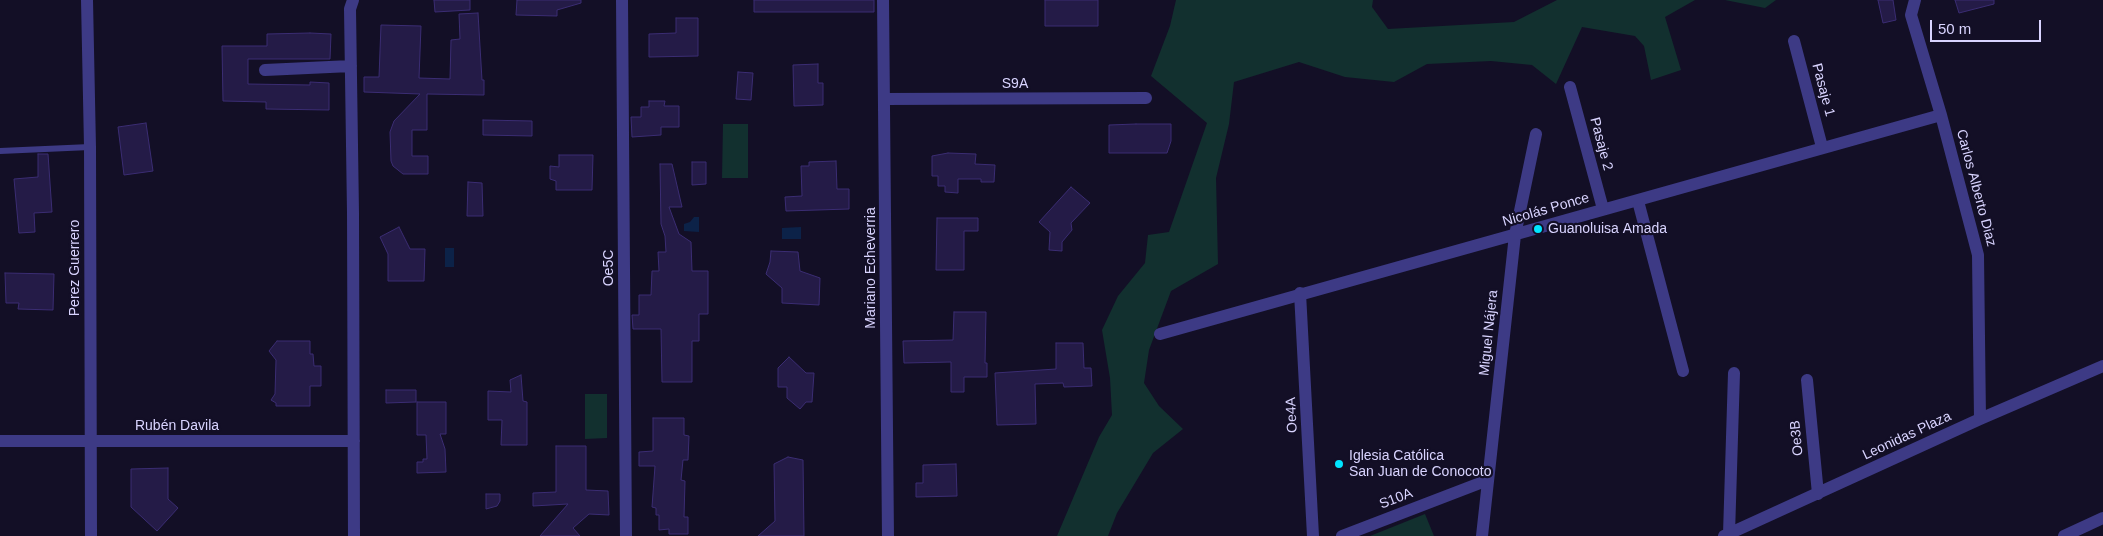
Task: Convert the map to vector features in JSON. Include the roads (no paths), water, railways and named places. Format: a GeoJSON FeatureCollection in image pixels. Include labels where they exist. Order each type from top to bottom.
{"type":"FeatureCollection","features":[{"type":"Feature","properties":{"kind":"street","name":"Perez Guerrero"},"geometry":{"type":"LineString","coordinates":[[87,0],[90,147],[90,536]]}},
{"type":"Feature","properties":{"kind":"street"},"geometry":{"type":"LineString","coordinates":[[353,0],[350,9],[354,536]]}},
{"type":"Feature","properties":{"kind":"street","name":"Oe5C"},"geometry":{"type":"LineString","coordinates":[[622,0],[626,536]]}},
{"type":"Feature","properties":{"kind":"street","name":"Mariano Echeverria"},"geometry":{"type":"LineString","coordinates":[[883,0],[888,536]]}},
{"type":"Feature","properties":{"kind":"street","name":"Carlos Alberto Diaz"},"geometry":{"type":"LineString","coordinates":[[1915,0],[1911,15],[1941,115],[1977,246],[1980,264],[1980,419]]}},
{"type":"Feature","properties":{"kind":"street","name":"Pasaje 1"},"geometry":{"type":"LineString","coordinates":[[1794,41],[1822,147]]}},
{"type":"Feature","properties":{"kind":"street"},"geometry":{"type":"LineString","coordinates":[[266,70],[351,66]]}},
{"type":"Feature","properties":{"kind":"street","name":"Pasaje 2"},"geometry":{"type":"LineString","coordinates":[[1570,87],[1604,210]]}},
{"type":"Feature","properties":{"kind":"street","name":"S9A"},"geometry":{"type":"LineString","coordinates":[[884,99],[1146,98]]}},
{"type":"Feature","properties":{"kind":"street","name":"Nicolás Ponce"},"geometry":{"type":"LineString","coordinates":[[1160,334],[1300,293],[1638,201],[1822,147],[1941,115]]}},
{"type":"Feature","properties":{"kind":"street","name":"Miguel Nájera"},"geometry":{"type":"LineString","coordinates":[[1482,536],[1515,235],[1536,134]]}},
{"type":"Feature","properties":{"kind":"street"},"geometry":{"type":"LineString","coordinates":[[1638,201],[1683,371]]}},
{"type":"Feature","properties":{"kind":"street","name":"Oe4A"},"geometry":{"type":"LineString","coordinates":[[1300,293],[1312,536]]}},
{"type":"Feature","properties":{"kind":"street","name":"Leonidas Plaza"},"geometry":{"type":"LineString","coordinates":[[1726,535],[1980,419],[2103,366]]}},
{"type":"Feature","properties":{"kind":"street"},"geometry":{"type":"LineString","coordinates":[[1726,535],[1734,372]]}},
{"type":"Feature","properties":{"kind":"street","name":"Oe3B"},"geometry":{"type":"LineString","coordinates":[[1807,380],[1818,494]]}},
{"type":"Feature","properties":{"kind":"street","name":"Rubén Davila"},"geometry":{"type":"LineString","coordinates":[[0,441],[354,441]]}},
{"type":"Feature","properties":{"kind":"street","name":"S10A"},"geometry":{"type":"LineString","coordinates":[[1342,536],[1488,480]]}},
{"type":"Feature","properties":{"kind":"street"},"geometry":{"type":"LineString","coordinates":[[2064,536],[2103,518]]}},
{"type":"Feature","properties":{"kind":"lane"},"geometry":{"type":"LineString","coordinates":[[0,151],[90,147]]}},
{"type":"Feature","properties":{"kind":"water"},"geometry":{"type":"Polygon","coordinates":[[[694,217],[699,217],[699,232],[684,231],[684,224],[690,222],[694,217]]]}},
{"type":"Feature","properties":{"kind":"water"},"geometry":{"type":"Polygon","coordinates":[[[801,227],[801,239],[782,239],[782,228],[801,227]]]}},
{"type":"Feature","properties":{"kind":"water"},"geometry":{"type":"Polygon","coordinates":[[[445,248],[454,248],[454,267],[445,267],[445,248]]]}},
{"type":"Feature","properties":{"kind":"place","name":"Guanoluisa Amada"},"geometry":{"type":"Point","coordinates":[1538,229]}},
{"type":"Feature","properties":{"kind":"place","name":"Iglesia Católica San Juan de Conocoto"},"geometry":{"type":"Point","coordinates":[1339,464]}}]}
